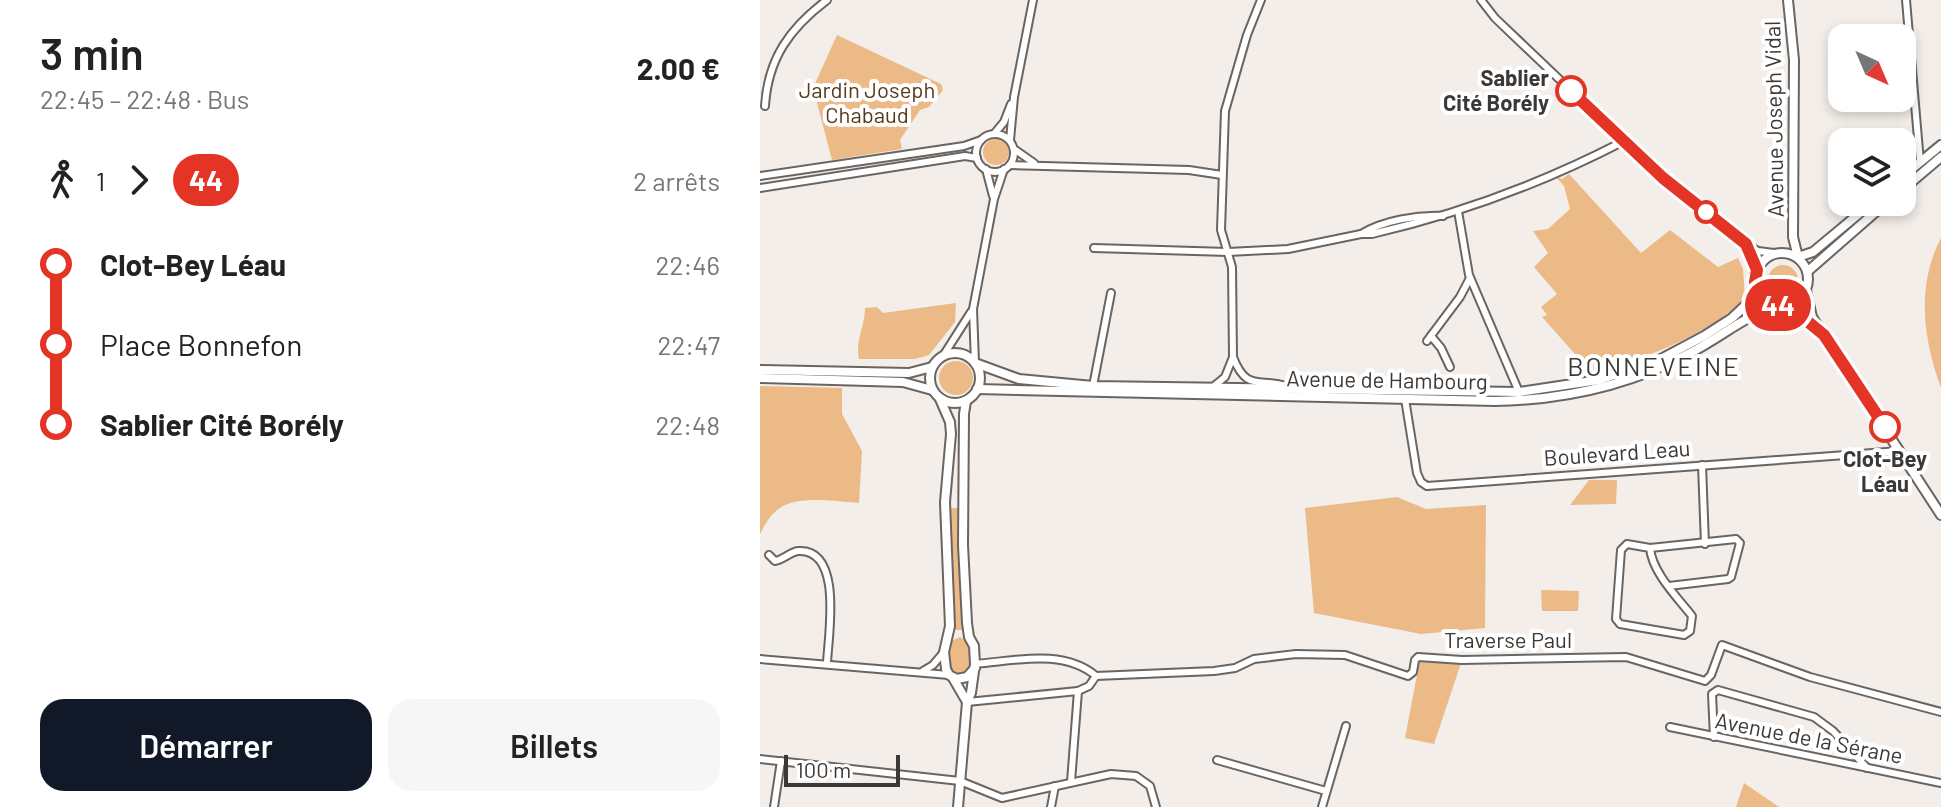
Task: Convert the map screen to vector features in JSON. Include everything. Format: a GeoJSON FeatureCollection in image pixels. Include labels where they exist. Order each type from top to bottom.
{"type":"FeatureCollection","features":[{"type":"Feature","properties":{"kind":"street"},"geometry":{"type":"LineString","coordinates":[[765,106],[766,83],[775,56],[805,16],[827,0]]}},
{"type":"Feature","properties":{"kind":"street"},"geometry":{"type":"LineString","coordinates":[[1033,0],[1014,97],[1010,140],[1020,156],[1038,165]]}},
{"type":"Feature","properties":{"kind":"street"},"geometry":{"type":"LineString","coordinates":[[1214,386],[1225,377],[1233,357],[1232,267],[1221,230],[1225,111],[1247,35],[1261,0]]}},
{"type":"Feature","properties":{"kind":"street"},"geometry":{"type":"LineString","coordinates":[[1481,0],[1495,18],[1663,178],[1758,251],[1798,257],[1813,252],[1856,216]]}},
{"type":"Feature","properties":{"kind":"street","name":"Avenue Joseph Vidal"},"geometry":{"type":"LineString","coordinates":[[1788,0],[1794,60],[1793,237],[1798,257]]}},
{"type":"Feature","properties":{"kind":"street"},"geometry":{"type":"LineString","coordinates":[[1906,0],[1920,162]]}},
{"type":"Feature","properties":{"kind":"street"},"geometry":{"type":"LineString","coordinates":[[760,176],[964,146],[994,134],[1004,122],[1014,97]]}},
{"type":"Feature","properties":{"kind":"street"},"geometry":{"type":"LineString","coordinates":[[994,134],[1010,140]]}},
{"type":"Feature","properties":{"kind":"street"},"geometry":{"type":"LineString","coordinates":[[977,158],[981,140]]}},
{"type":"Feature","properties":{"kind":"street"},"geometry":{"type":"LineString","coordinates":[[1094,248],[1228,252],[1302,248],[1422,215],[1443,216],[1571,168],[1624,141]]}},
{"type":"Feature","properties":{"kind":"street"},"geometry":{"type":"LineString","coordinates":[[1916,165],[1941,145]]}},
{"type":"Feature","properties":{"kind":"street"},"geometry":{"type":"LineString","coordinates":[[940,399],[953,403],[966,401],[977,389],[980,376],[975,363],[973,309],[994,199],[1014,148]]}},
{"type":"Feature","properties":{"kind":"street"},"geometry":{"type":"LineString","coordinates":[[760,188],[965,156],[977,158],[986,169],[994,199]]}},
{"type":"Feature","properties":{"kind":"street"},"geometry":{"type":"LineString","coordinates":[[1916,178],[1941,157]]}},
{"type":"Feature","properties":{"kind":"street"},"geometry":{"type":"LineString","coordinates":[[986,169],[998,171],[1007,167],[1038,165],[1189,170],[1222,175]]}},
{"type":"Feature","properties":{"kind":"street"},"geometry":{"type":"LineString","coordinates":[[1458,211],[1470,278],[1519,392]]}},
{"type":"Feature","properties":{"kind":"street"},"geometry":{"type":"LineString","coordinates":[[1808,271],[1871,216]]}},
{"type":"Feature","properties":{"kind":"street","name":"Avenue Joseph Vidal"},"geometry":{"type":"LineString","coordinates":[[1779,253],[1793,237]]}},
{"type":"Feature","properties":{"kind":"street"},"geometry":{"type":"LineString","coordinates":[[1746,244],[1757,270],[1757,287],[1763,297],[1808,320],[1824,335]]}},
{"type":"Feature","properties":{"kind":"street"},"geometry":{"type":"LineString","coordinates":[[1757,270],[1763,260],[1779,253]]}},
{"type":"Feature","properties":{"kind":"street"},"geometry":{"type":"LineString","coordinates":[[1798,257],[1808,271],[1806,290],[1809,307],[1824,335],[1941,515]]}},
{"type":"Feature","properties":{"kind":"street"},"geometry":{"type":"LineString","coordinates":[[1450,367],[1441,348],[1429,339],[1468,286],[1470,278]]}},
{"type":"Feature","properties":{"kind":"street","name":"Avenue de Hambourg"},"geometry":{"type":"LineString","coordinates":[[975,363],[1019,379],[1093,386],[1519,392],[1587,383],[1659,360],[1732,318],[1747,304],[1757,287]]}},
{"type":"Feature","properties":{"kind":"street"},"geometry":{"type":"LineString","coordinates":[[1779,305],[1793,303],[1806,290]]}},
{"type":"Feature","properties":{"kind":"street"},"geometry":{"type":"LineString","coordinates":[[1093,386],[1111,293]]}},
{"type":"Feature","properties":{"kind":"street","name":"Avenue de Hambourg"},"geometry":{"type":"LineString","coordinates":[[977,389],[1517,400],[1606,386],[1678,360],[1753,313],[1779,305]]}},
{"type":"Feature","properties":{"kind":"street"},"geometry":{"type":"LineString","coordinates":[[932,390],[932,367],[943,356],[973,309]]}},
{"type":"Feature","properties":{"kind":"street"},"geometry":{"type":"LineString","coordinates":[[943,356],[964,355],[975,363]]}},
{"type":"Feature","properties":{"kind":"street"},"geometry":{"type":"LineString","coordinates":[[1233,357],[1248,381],[1294,388]]}},
{"type":"Feature","properties":{"kind":"street"},"geometry":{"type":"LineString","coordinates":[[760,370],[909,373],[932,367]]}},
{"type":"Feature","properties":{"kind":"street"},"geometry":{"type":"LineString","coordinates":[[760,378],[903,382],[932,390],[940,399],[950,422],[945,495],[948,638],[944,652],[946,669],[967,702]]}},
{"type":"Feature","properties":{"kind":"street","name":"Boulevard Leau"},"geometry":{"type":"LineString","coordinates":[[1405,399],[1417,473],[1427,486],[1900,451]]}},
{"type":"Feature","properties":{"kind":"street"},"geometry":{"type":"LineString","coordinates":[[958,807],[967,702],[975,666],[974,646],[969,637],[962,495],[966,401]]}},
{"type":"Feature","properties":{"kind":"street"},"geometry":{"type":"LineString","coordinates":[[1702,465],[1705,544]]}},
{"type":"Feature","properties":{"kind":"street"},"geometry":{"type":"LineString","coordinates":[[945,495],[962,495]]}},
{"type":"Feature","properties":{"kind":"street"},"geometry":{"type":"LineString","coordinates":[[1650,548],[1650,557],[1669,586],[1692,616],[1690,631],[1684,635],[1620,624],[1616,619],[1621,550],[1627,544],[1650,548],[1736,539],[1740,543],[1731,577],[1669,586]]}},
{"type":"Feature","properties":{"kind":"street"},"geometry":{"type":"LineString","coordinates":[[769,555],[780,561],[794,552],[807,553],[822,562],[827,570],[830,600],[827,663]]}},
{"type":"Feature","properties":{"kind":"street"},"geometry":{"type":"LineString","coordinates":[[948,638],[956,633],[969,637]]}},
{"type":"Feature","properties":{"kind":"street","name":"Traverse Paul"},"geometry":{"type":"LineString","coordinates":[[1096,676],[1214,671],[1235,668],[1254,659],[1296,654],[1345,655],[1408,676],[1413,672],[1418,657],[1462,660],[1626,657],[1705,681],[1711,675],[1722,645],[1810,677],[1941,712]]}},
{"type":"Feature","properties":{"kind":"street"},"geometry":{"type":"LineString","coordinates":[[923,671],[944,652]]}},
{"type":"Feature","properties":{"kind":"street"},"geometry":{"type":"LineString","coordinates":[[760,659],[967,677],[975,666],[1049,658],[1077,664],[1096,676],[1089,686],[1078,691],[967,702]]}},
{"type":"Feature","properties":{"kind":"street"},"geometry":{"type":"LineString","coordinates":[[1714,737],[1712,694],[1718,690],[1814,717],[1833,731],[1867,768]]}},
{"type":"Feature","properties":{"kind":"street"},"geometry":{"type":"LineString","coordinates":[[1071,782],[1078,691]]}},
{"type":"Feature","properties":{"kind":"street"},"geometry":{"type":"LineString","coordinates":[[1322,807],[1346,726]]}},
{"type":"Feature","properties":{"kind":"street","name":"Avenue de la Sérane"},"geometry":{"type":"LineString","coordinates":[[1670,727],[1941,783]]}},
{"type":"Feature","properties":{"kind":"street"},"geometry":{"type":"LineString","coordinates":[[760,759],[960,781],[1002,798],[1111,774],[1136,776],[1150,786],[1156,807]]}},
{"type":"Feature","properties":{"kind":"street"},"geometry":{"type":"LineString","coordinates":[[1217,760],[1326,791]]}},
{"type":"Feature","properties":{"kind":"street"},"geometry":{"type":"LineString","coordinates":[[774,807],[781,761]]}},
{"type":"Feature","properties":{"kind":"street"},"geometry":{"type":"LineString","coordinates":[[1051,807],[1055,786]]}},
{"type":"Feature","properties":{"kind":"green space","name":"Jardin Joseph Chabaud"},"geometry":{"type":"Polygon","coordinates":[[[837,35],[941,84],[943,90],[929,107],[920,110],[900,140],[902,149],[832,160],[813,88],[837,35]]]}},
{"type":"Feature","properties":{"kind":"green space"},"geometry":{"type":"Polygon","coordinates":[[[996,139],[1005,143],[1009,152],[1005,161],[996,165],[987,161],[983,152],[987,143],[996,139]]]}},
{"type":"Feature","properties":{"kind":"green space"},"geometry":{"type":"Polygon","coordinates":[[[1569,174],[1641,253],[1670,230],[1718,267],[1738,258],[1743,269],[1745,298],[1714,323],[1694,334],[1631,362],[1592,373],[1542,317],[1547,315],[1541,307],[1557,294],[1534,267],[1548,253],[1533,231],[1548,229],[1570,209],[1564,186],[1556,177],[1562,179],[1569,174]]]}},
{"type":"Feature","properties":{"kind":"green space"},"geometry":{"type":"Polygon","coordinates":[[[1941,238],[1941,388],[1926,332],[1925,294],[1933,256],[1941,238]]]}},
{"type":"Feature","properties":{"kind":"green space"},"geometry":{"type":"Polygon","coordinates":[[[1783,265],[1789,266],[1797,274],[1797,286],[1789,294],[1783,295],[1777,294],[1769,286],[1768,280],[1769,274],[1777,266],[1783,265]]]}},
{"type":"Feature","properties":{"kind":"green space"},"geometry":{"type":"Polygon","coordinates":[[[956,303],[955,322],[929,355],[915,359],[859,359],[858,346],[865,308],[877,307],[883,313],[956,303]]]}},
{"type":"Feature","properties":{"kind":"green space"},"geometry":{"type":"Polygon","coordinates":[[[956,361],[968,366],[973,378],[968,390],[956,395],[944,390],[939,378],[944,366],[956,361]]]}},
{"type":"Feature","properties":{"kind":"green space"},"geometry":{"type":"Polygon","coordinates":[[[760,386],[842,388],[842,414],[862,451],[859,503],[815,500],[792,503],[772,515],[760,534],[760,386]]]}},
{"type":"Feature","properties":{"kind":"green space"},"geometry":{"type":"Polygon","coordinates":[[[1589,480],[1617,480],[1616,504],[1570,505],[1589,480]]]}},
{"type":"Feature","properties":{"kind":"green space"},"geometry":{"type":"Polygon","coordinates":[[[1397,497],[1426,509],[1486,505],[1485,628],[1421,634],[1314,613],[1305,508],[1397,497]]]}},
{"type":"Feature","properties":{"kind":"green space"},"geometry":{"type":"Polygon","coordinates":[[[948,508],[960,508],[965,628],[962,630],[954,630],[953,627],[948,508]]]}},
{"type":"Feature","properties":{"kind":"green space"},"geometry":{"type":"Polygon","coordinates":[[[1541,590],[1579,591],[1578,611],[1542,611],[1541,590]]]}},
{"type":"Feature","properties":{"kind":"green space"},"geometry":{"type":"Polygon","coordinates":[[[960,637],[969,643],[971,654],[969,670],[960,675],[951,671],[948,656],[951,641],[960,637]]]}},
{"type":"Feature","properties":{"kind":"green space"},"geometry":{"type":"Polygon","coordinates":[[[1420,659],[1461,663],[1434,744],[1405,738],[1420,659]]]}},
{"type":"Feature","properties":{"kind":"green space"},"geometry":{"type":"Polygon","coordinates":[[[1744,783],[1779,807],[1736,807],[1744,783]]]}},
{"type":"Feature","properties":{"kind":"bus line","name":"44"},"geometry":{"type":"LineString","coordinates":[[1571,91],[1663,178],[1746,244],[1757,270],[1755,282],[1759,293],[1775,305],[1784,305],[1795,311],[1824,335],[1885,427]]}},
{"type":"Feature","properties":{"kind":"place","name":"Sablier Cité Borély"},"geometry":{"type":"Point","coordinates":[1571,91]}},
{"type":"Feature","properties":{"kind":"place","name":"Clot-Bey Léau"},"geometry":{"type":"Point","coordinates":[1885,427]}},
{"type":"Feature","properties":{"kind":"district","name":"BONNEVEINE"},"geometry":{"type":"Point","coordinates":[1654,367]}}]}
